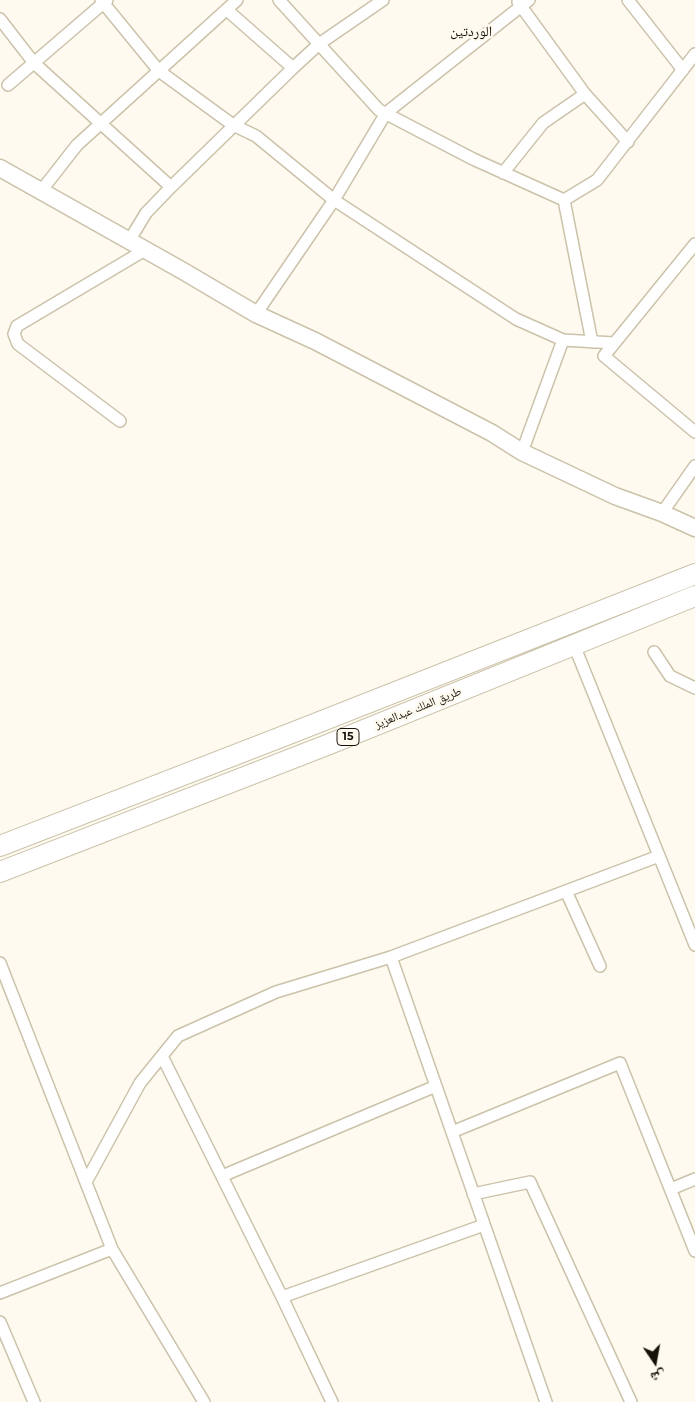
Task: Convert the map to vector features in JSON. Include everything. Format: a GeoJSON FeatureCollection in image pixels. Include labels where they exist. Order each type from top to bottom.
{"type":"FeatureCollection","features":[{"type":"Feature","properties":{"kind":"highway","name":"طريق الملك عبدالعزيز"},"geometry":{"type":"LineString","coordinates":[[0,846],[695,574]]}},
{"type":"Feature","properties":{"kind":"highway","name":"طريق الملك عبدالعزيز"},"geometry":{"type":"LineString","coordinates":[[0,872],[327,745],[695,596]]}},
{"type":"Feature","properties":{"kind":"street"},"geometry":{"type":"LineString","coordinates":[[42,191],[78,145],[237,0]]}},
{"type":"Feature","properties":{"kind":"street"},"geometry":{"type":"LineString","coordinates":[[279,0],[379,110],[472,159],[564,200]]}},
{"type":"Feature","properties":{"kind":"street"},"geometry":{"type":"LineString","coordinates":[[129,241],[146,213],[233,125],[293,68],[319,44],[383,0]]}},
{"type":"Feature","properties":{"kind":"street"},"geometry":{"type":"LineString","coordinates":[[628,0],[683,70]]}},
{"type":"Feature","properties":{"kind":"street"},"geometry":{"type":"LineString","coordinates":[[8,86],[104,1],[159,71],[233,125],[256,136],[334,200],[516,319],[563,340],[614,344]]}},
{"type":"Feature","properties":{"kind":"street"},"geometry":{"type":"LineString","coordinates":[[256,314],[334,200],[386,113],[522,2],[585,94],[628,142]]}},
{"type":"Feature","properties":{"kind":"street"},"geometry":{"type":"LineString","coordinates":[[227,10],[293,68]]}},
{"type":"Feature","properties":{"kind":"street"},"geometry":{"type":"LineString","coordinates":[[0,19],[34,63],[171,187]]}},
{"type":"Feature","properties":{"kind":"street"},"geometry":{"type":"LineString","coordinates":[[564,200],[597,180],[695,54]]}},
{"type":"Feature","properties":{"kind":"street"},"geometry":{"type":"LineString","coordinates":[[503,173],[543,123],[585,94]]}},
{"type":"Feature","properties":{"kind":"street"},"geometry":{"type":"LineString","coordinates":[[0,168],[256,314],[324,346],[492,433],[522,452],[616,496],[662,513],[695,528]]}},
{"type":"Feature","properties":{"kind":"street"},"geometry":{"type":"LineString","coordinates":[[564,200],[592,342]]}},
{"type":"Feature","properties":{"kind":"street"},"geometry":{"type":"LineString","coordinates":[[695,244],[604,356],[695,432]]}},
{"type":"Feature","properties":{"kind":"street"},"geometry":{"type":"LineString","coordinates":[[120,421],[18,344],[14,334],[17,326],[145,250]]}},
{"type":"Feature","properties":{"kind":"street"},"geometry":{"type":"LineString","coordinates":[[522,452],[563,340]]}},
{"type":"Feature","properties":{"kind":"street"},"geometry":{"type":"LineString","coordinates":[[662,513],[695,466]]}},
{"type":"Feature","properties":{"kind":"street"},"geometry":{"type":"LineString","coordinates":[[574,645],[695,945]]}},
{"type":"Feature","properties":{"kind":"street"},"geometry":{"type":"LineString","coordinates":[[654,652],[670,676],[695,688]]}},
{"type":"Feature","properties":{"kind":"street"},"geometry":{"type":"LineString","coordinates":[[86,1182],[140,1083],[178,1036],[276,992],[391,957],[659,856]]}},
{"type":"Feature","properties":{"kind":"street"},"geometry":{"type":"LineString","coordinates":[[566,891],[600,966]]}},
{"type":"Feature","properties":{"kind":"street"},"geometry":{"type":"LineString","coordinates":[[391,957],[546,1402]]}},
{"type":"Feature","properties":{"kind":"street"},"geometry":{"type":"LineString","coordinates":[[0,962],[112,1249],[204,1402]]}},
{"type":"Feature","properties":{"kind":"street"},"geometry":{"type":"LineString","coordinates":[[162,1056],[332,1402]]}},
{"type":"Feature","properties":{"kind":"street"},"geometry":{"type":"LineString","coordinates":[[452,1132],[620,1063],[695,1251]]}},
{"type":"Feature","properties":{"kind":"street"},"geometry":{"type":"LineString","coordinates":[[222,1176],[436,1086]]}},
{"type":"Feature","properties":{"kind":"street"},"geometry":{"type":"LineString","coordinates":[[671,1189],[695,1180]]}},
{"type":"Feature","properties":{"kind":"street"},"geometry":{"type":"LineString","coordinates":[[473,1194],[530,1182],[631,1402]]}},
{"type":"Feature","properties":{"kind":"street"},"geometry":{"type":"LineString","coordinates":[[282,1298],[484,1224]]}},
{"type":"Feature","properties":{"kind":"street"},"geometry":{"type":"LineString","coordinates":[[0,1294],[112,1249]]}},
{"type":"Feature","properties":{"kind":"street"},"geometry":{"type":"LineString","coordinates":[[0,1322],[34,1402]]}},
{"type":"Feature","properties":{"kind":"district","name":"الوردتين"},"geometry":{"type":"Point","coordinates":[471,32]}}]}
